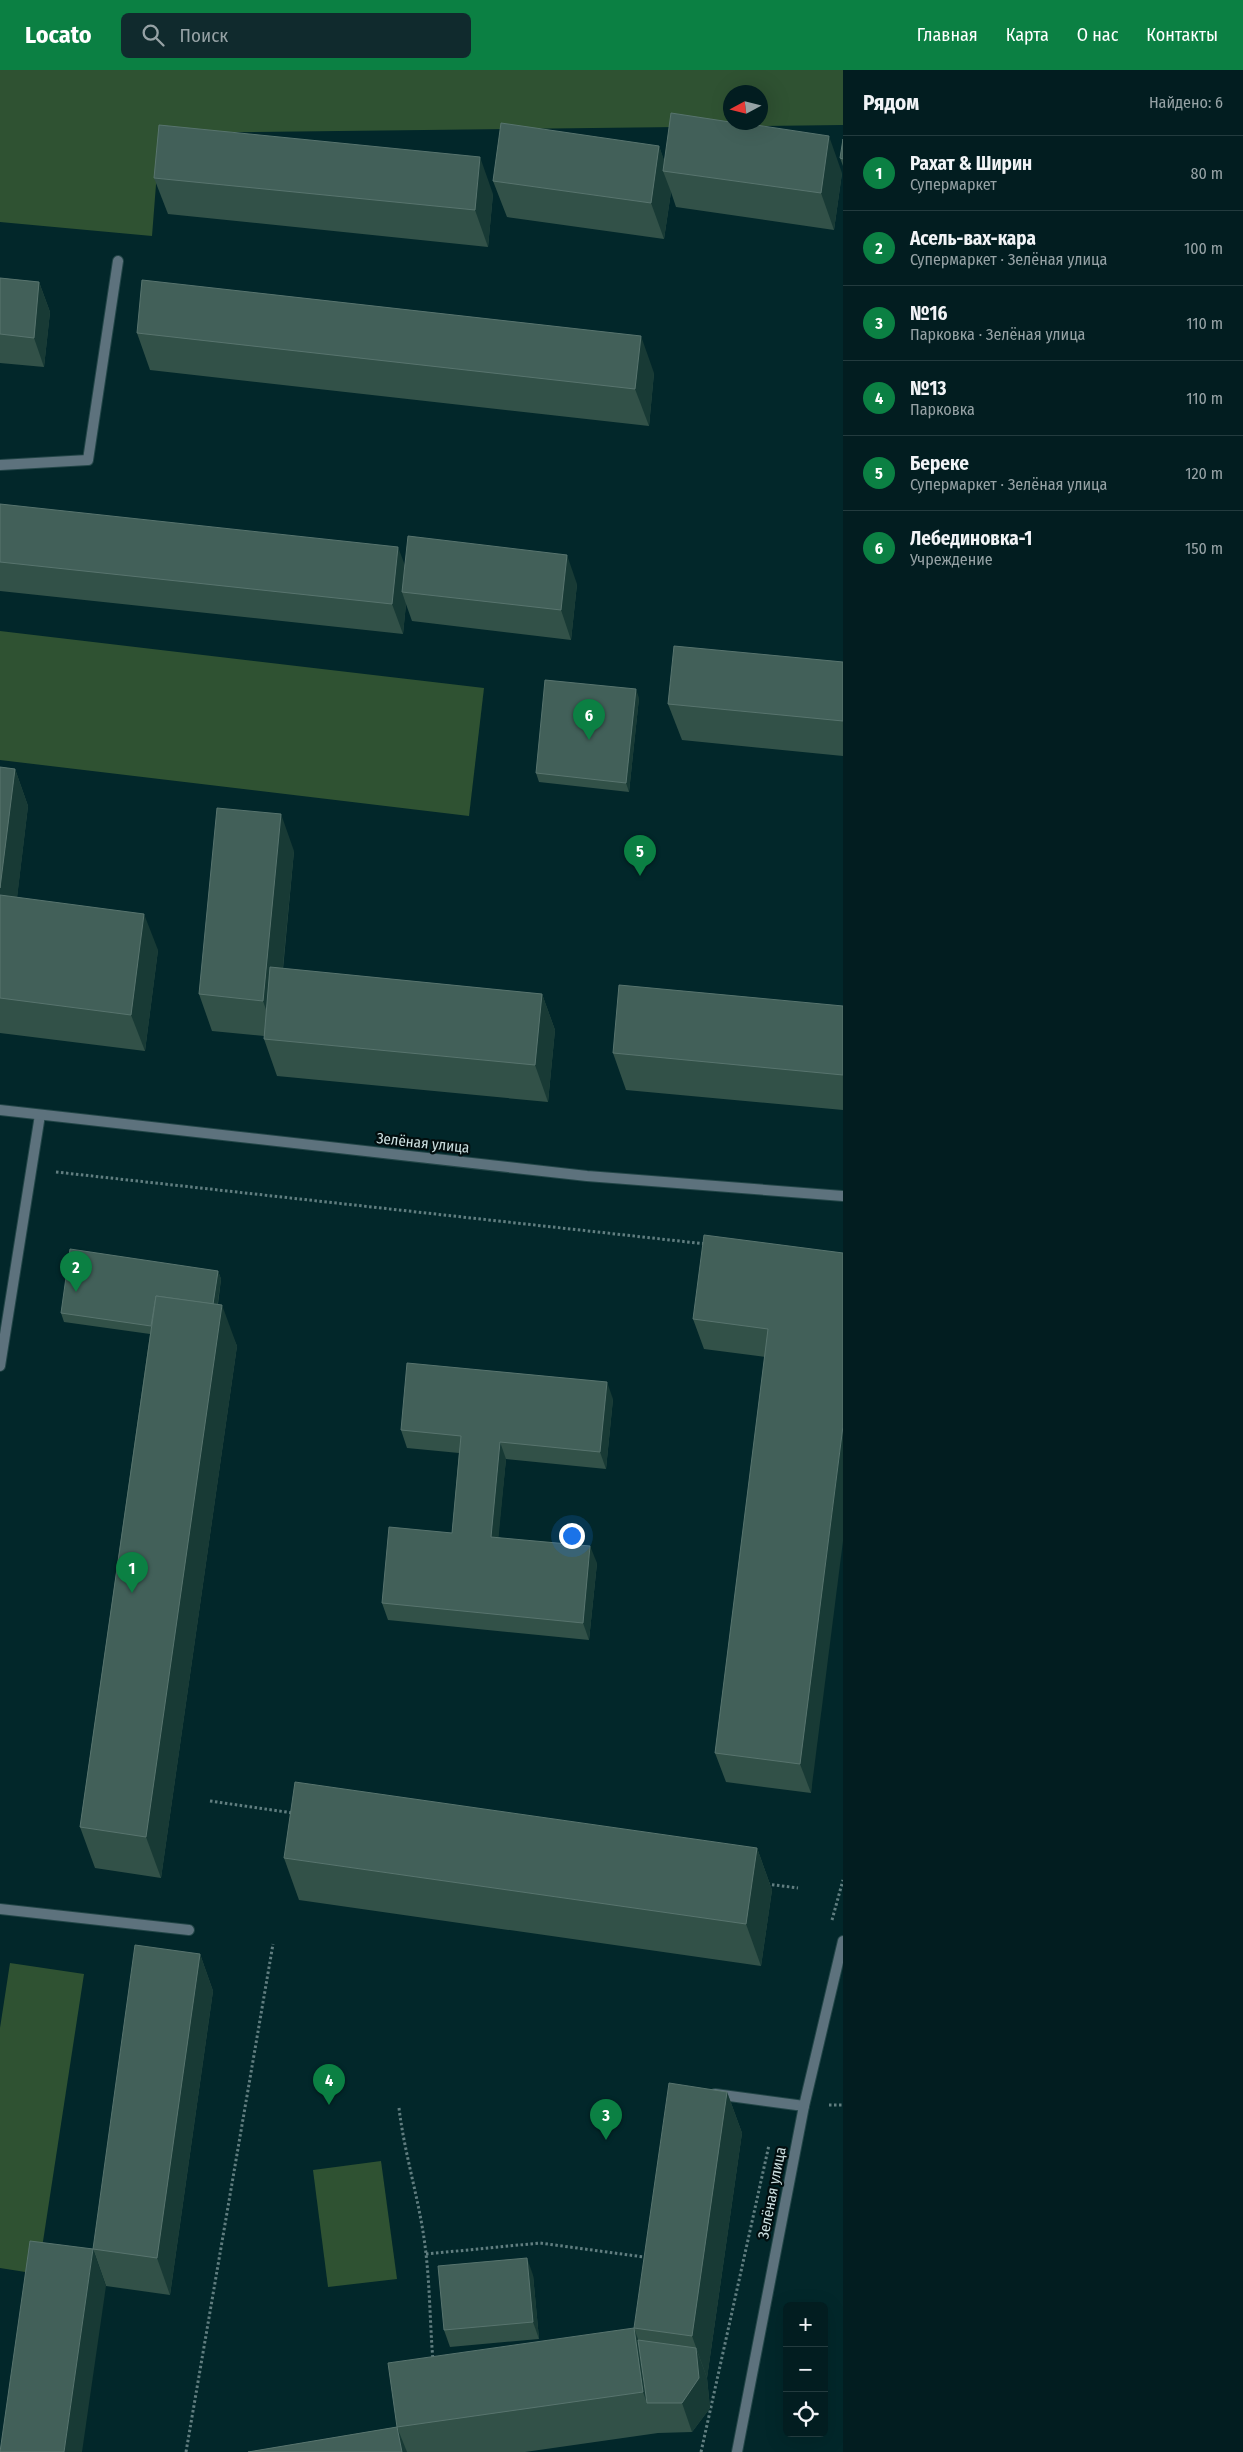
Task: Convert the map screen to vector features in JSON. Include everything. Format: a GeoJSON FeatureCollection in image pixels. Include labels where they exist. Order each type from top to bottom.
{"type":"FeatureCollection","features":[{"type":"Feature","properties":{"kind":"street"},"geometry":{"type":"LineString","coordinates":[[0,465],[88,460],[118,260]]}},
{"type":"Feature","properties":{"kind":"street","name":"Зелёная улица"},"geometry":{"type":"LineString","coordinates":[[0,1110],[587,1176],[843,1196]]}},
{"type":"Feature","properties":{"kind":"street"},"geometry":{"type":"LineString","coordinates":[[0,1366],[40,1115]]}},
{"type":"Feature","properties":{"kind":"street"},"geometry":{"type":"LineString","coordinates":[[0,1909],[189,1930]]}},
{"type":"Feature","properties":{"kind":"street","name":"Зелёная улица"},"geometry":{"type":"LineString","coordinates":[[737,2452],[804,2106],[843,1942]]}},
{"type":"Feature","properties":{"kind":"street"},"geometry":{"type":"LineString","coordinates":[[704,2093],[804,2106]]}},
{"type":"Feature","properties":{"kind":"path"},"geometry":{"type":"LineString","coordinates":[[31,1169],[714,1245]]}},
{"type":"Feature","properties":{"kind":"path"},"geometry":{"type":"LineString","coordinates":[[210,1801],[298,1814]]}},
{"type":"Feature","properties":{"kind":"path"},"geometry":{"type":"LineString","coordinates":[[759,1882],[798,1888]]}},
{"type":"Feature","properties":{"kind":"path"},"geometry":{"type":"LineString","coordinates":[[186,2452],[273,1944]]}},
{"type":"Feature","properties":{"kind":"path"},"geometry":{"type":"LineString","coordinates":[[399,2108],[404,2145],[412,2174],[426,2254],[433,2367]]}},
{"type":"Feature","properties":{"kind":"path"},"geometry":{"type":"LineString","coordinates":[[426,2254],[540,2243],[644,2257]]}},
{"type":"Feature","properties":{"kind":"green space"},"geometry":{"type":"Polygon","coordinates":[[[0,70],[843,70],[843,125],[768,126],[768,85],[723,85],[723,126],[160,133],[152,236],[0,222],[0,70]]]}},
{"type":"Feature","properties":{"kind":"green space"},"geometry":{"type":"Polygon","coordinates":[[[0,631],[484,688],[469,816],[0,760],[0,631]]]}},
{"type":"Feature","properties":{"kind":"green space"},"geometry":{"type":"Polygon","coordinates":[[[10,1963],[84,1974],[38,2274],[0,2268],[0,2028],[10,1963]]]}},
{"type":"Feature","properties":{"kind":"green space"},"geometry":{"type":"Polygon","coordinates":[[[381,2161],[397,2279],[328,2287],[313,2170],[381,2161]]]}},
{"type":"Feature","properties":{"kind":"building"},"geometry":{"type":"Polygon","coordinates":[[[671,113],[723,121],[723,130],[768,130],[768,127],[829,136],[821,193],[663,171],[671,113]]]}},
{"type":"Feature","properties":{"kind":"building"},"geometry":{"type":"Polygon","coordinates":[[[501,123],[659,146],[651,203],[493,181],[501,123]]]}},
{"type":"Feature","properties":{"kind":"building"},"geometry":{"type":"Polygon","coordinates":[[[159,125],[480,157],[475,210],[154,178],[159,125]]]}},
{"type":"Feature","properties":{"kind":"building"},"geometry":{"type":"Polygon","coordinates":[[[843,139],[843,159],[840,158],[843,139]]]}},
{"type":"Feature","properties":{"kind":"building"},"geometry":{"type":"Polygon","coordinates":[[[0,278],[39,282],[34,338],[0,334],[0,278]]]}},
{"type":"Feature","properties":{"kind":"building"},"geometry":{"type":"Polygon","coordinates":[[[142,280],[641,336],[635,389],[137,333],[142,280]]]}},
{"type":"Feature","properties":{"kind":"building"},"geometry":{"type":"Polygon","coordinates":[[[0,504],[398,547],[392,604],[0,562],[0,504]]]}},
{"type":"Feature","properties":{"kind":"building"},"geometry":{"type":"Polygon","coordinates":[[[408,536],[567,555],[561,610],[402,592],[408,536]]]}},
{"type":"Feature","properties":{"kind":"building"},"geometry":{"type":"Polygon","coordinates":[[[674,646],[843,662],[843,721],[668,704],[674,646]]]}},
{"type":"Feature","properties":{"kind":"building"},"geometry":{"type":"Polygon","coordinates":[[[545,680],[636,689],[626,783],[536,773],[545,680]]]}},
{"type":"Feature","properties":{"kind":"building"},"geometry":{"type":"Polygon","coordinates":[[[0,767],[15,769],[0,888],[0,767]]]}},
{"type":"Feature","properties":{"kind":"building"},"geometry":{"type":"Polygon","coordinates":[[[217,808],[281,814],[263,1001],[199,994],[217,808]]]}},
{"type":"Feature","properties":{"kind":"building"},"geometry":{"type":"Polygon","coordinates":[[[0,895],[144,914],[131,1015],[0,998],[0,895]]]}},
{"type":"Feature","properties":{"kind":"building"},"geometry":{"type":"Polygon","coordinates":[[[270,967],[542,994],[535,1065],[264,1039],[270,967]]]}},
{"type":"Feature","properties":{"kind":"building"},"geometry":{"type":"Polygon","coordinates":[[[619,985],[843,1006],[843,1075],[613,1053],[619,985]]]}},
{"type":"Feature","properties":{"kind":"building"},"geometry":{"type":"Polygon","coordinates":[[[704,1235],[843,1253],[843,1426],[800,1764],[715,1753],[768,1329],[693,1319],[704,1235]]]}},
{"type":"Feature","properties":{"kind":"building"},"geometry":{"type":"Polygon","coordinates":[[[70,1249],[218,1271],[213,1304],[156,1296],[151,1326],[61,1313],[70,1249]]]}},
{"type":"Feature","properties":{"kind":"building"},"geometry":{"type":"Polygon","coordinates":[[[156,1296],[222,1305],[146,1837],[80,1827],[156,1296]]]}},
{"type":"Feature","properties":{"kind":"building"},"geometry":{"type":"Polygon","coordinates":[[[407,1363],[607,1382],[600,1452],[500,1442],[491,1537],[590,1546],[583,1623],[382,1603],[389,1527],[452,1533],[461,1436],[401,1430],[407,1363]]]}},
{"type":"Feature","properties":{"kind":"building"},"geometry":{"type":"Polygon","coordinates":[[[295,1782],[757,1848],[746,1924],[284,1858],[295,1782]]]}},
{"type":"Feature","properties":{"kind":"building"},"geometry":{"type":"Polygon","coordinates":[[[135,1945],[200,1954],[157,2258],[93,2249],[135,1945]]]}},
{"type":"Feature","properties":{"kind":"building"},"geometry":{"type":"Polygon","coordinates":[[[669,2083],[727,2092],[692,2336],[634,2328],[669,2083]]]}},
{"type":"Feature","properties":{"kind":"building"},"geometry":{"type":"Polygon","coordinates":[[[30,2241],[93,2249],[64,2452],[0,2452],[30,2241]]]}},
{"type":"Feature","properties":{"kind":"building"},"geometry":{"type":"Polygon","coordinates":[[[527,2258],[533,2322],[444,2330],[438,2266],[527,2258]]]}},
{"type":"Feature","properties":{"kind":"building"},"geometry":{"type":"Polygon","coordinates":[[[634,2328],[643,2392],[397,2427],[388,2363],[634,2328]]]}},
{"type":"Feature","properties":{"kind":"building"},"geometry":{"type":"Polygon","coordinates":[[[638,2340],[696,2348],[699,2378],[682,2403],[647,2403],[638,2340]]]}},
{"type":"Feature","properties":{"kind":"building"},"geometry":{"type":"Polygon","coordinates":[[[397,2427],[402,2452],[248,2452],[397,2427]]]}},
{"type":"Feature","properties":{"kind":"place","name":"Лебединовка-1"},"geometry":{"type":"Point","coordinates":[589,740]}},
{"type":"Feature","properties":{"kind":"place","name":"Береке"},"geometry":{"type":"Point","coordinates":[640,876]}},
{"type":"Feature","properties":{"kind":"place","name":"Асель-вах-кара"},"geometry":{"type":"Point","coordinates":[76,1292]}},
{"type":"Feature","properties":{"kind":"place","name":"Рахат & Ширин"},"geometry":{"type":"Point","coordinates":[132,1593]}},
{"type":"Feature","properties":{"kind":"place","name":"№13"},"geometry":{"type":"Point","coordinates":[329,2105]}},
{"type":"Feature","properties":{"kind":"place","name":"№16"},"geometry":{"type":"Point","coordinates":[606,2140]}}]}
